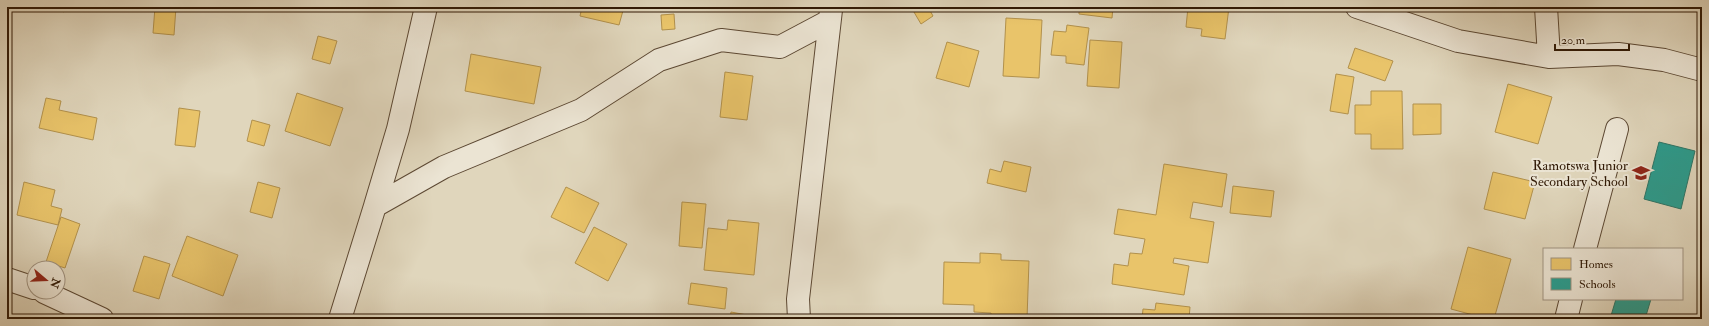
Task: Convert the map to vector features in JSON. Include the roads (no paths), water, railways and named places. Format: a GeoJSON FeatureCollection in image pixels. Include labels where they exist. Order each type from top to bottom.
{"type":"FeatureCollection","features":[{"type":"Feature","properties":{"kind":"street"},"geometry":{"type":"LineString","coordinates":[[340,319],[398,129],[426,7]]}},
{"type":"Feature","properties":{"kind":"street"},"geometry":{"type":"LineString","coordinates":[[1357,7],[1458,41],[1549,56],[1618,54],[1664,60],[1702,70]]}},
{"type":"Feature","properties":{"kind":"street"},"geometry":{"type":"LineString","coordinates":[[1546,7],[1549,56]]}},
{"type":"Feature","properties":{"kind":"street"},"geometry":{"type":"LineString","coordinates":[[375,206],[444,167],[581,110],[659,60],[720,40],[780,47],[830,14]]}},
{"type":"Feature","properties":{"kind":"street"},"geometry":{"type":"LineString","coordinates":[[798,319],[798,299],[830,14]]}},
{"type":"Feature","properties":{"kind":"street"},"geometry":{"type":"LineString","coordinates":[[1585,248],[1617,128]]}},
{"type":"Feature","properties":{"kind":"street"},"geometry":{"type":"LineString","coordinates":[[7,279],[26,285]]}},
{"type":"Feature","properties":{"kind":"street"},"geometry":{"type":"LineString","coordinates":[[61,300],[102,319]]}},
{"type":"Feature","properties":{"kind":"street"},"geometry":{"type":"LineString","coordinates":[[1566,319],[1572,300]]}},
{"type":"Feature","properties":{"kind":"place","name":"Ramotswa Junior Secondary School"},"geometry":{"type":"Point","coordinates":[1641,173]}}]}
